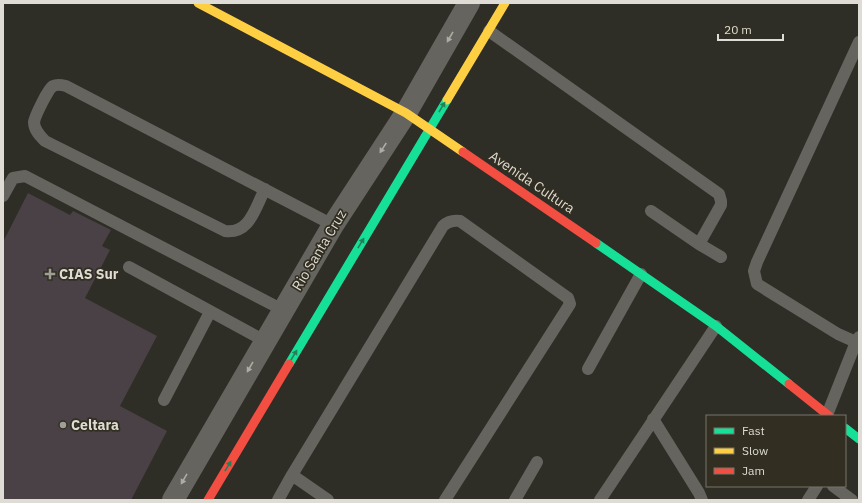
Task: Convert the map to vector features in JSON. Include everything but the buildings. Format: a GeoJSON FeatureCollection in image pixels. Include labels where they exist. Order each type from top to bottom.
{"type":"FeatureCollection","features":[{"type":"Feature","properties":{"kind":"street","name":"Avenida Cultura"},"geometry":{"type":"LineString","coordinates":[[198,3],[406,113],[716,326],[828,415]]}},
{"type":"Feature","properties":{"kind":"street","name":"Rio Santa Cruz"},"geometry":{"type":"LineString","coordinates":[[173,500],[333,225],[406,113],[469,3]]}},
{"type":"Feature","properties":{"kind":"street"},"geometry":{"type":"LineString","coordinates":[[208,500],[505,3]]}},
{"type":"Feature","properties":{"kind":"street"},"geometry":{"type":"LineString","coordinates":[[846,429],[859,439]]}},
{"type":"Feature","properties":{"kind":"lane"},"geometry":{"type":"LineString","coordinates":[[489,31],[720,194],[722,200],[721,204],[699,244]]}},
{"type":"Feature","properties":{"kind":"lane"},"geometry":{"type":"LineString","coordinates":[[828,415],[858,339],[838,334],[757,284],[754,278],[754,271],[859,42]]}},
{"type":"Feature","properties":{"kind":"lane"},"geometry":{"type":"LineString","coordinates":[[265,189],[247,224],[241,229],[232,232],[225,231],[45,141],[37,133],[34,122],[47,92],[53,86],[66,86],[265,189],[333,225]]}},
{"type":"Feature","properties":{"kind":"lane"},"geometry":{"type":"LineString","coordinates":[[3,196],[13,178],[25,176],[283,310]]}},
{"type":"Feature","properties":{"kind":"lane"},"geometry":{"type":"LineString","coordinates":[[651,212],[699,244],[722,257]]}},
{"type":"Feature","properties":{"kind":"lane"},"geometry":{"type":"LineString","coordinates":[[278,500],[443,226],[454,220],[460,221],[545,280],[568,298],[570,304],[445,500]]}},
{"type":"Feature","properties":{"kind":"lane"},"geometry":{"type":"LineString","coordinates":[[129,267],[265,342]]}},
{"type":"Feature","properties":{"kind":"lane"},"geometry":{"type":"LineString","coordinates":[[588,369],[641,274]]}},
{"type":"Feature","properties":{"kind":"lane"},"geometry":{"type":"LineString","coordinates":[[164,400],[210,312]]}},
{"type":"Feature","properties":{"kind":"lane"},"geometry":{"type":"LineString","coordinates":[[600,500],[716,326]]}},
{"type":"Feature","properties":{"kind":"lane"},"geometry":{"type":"LineString","coordinates":[[653,419],[702,500]]}},
{"type":"Feature","properties":{"kind":"lane"},"geometry":{"type":"LineString","coordinates":[[515,500],[537,462]]}},
{"type":"Feature","properties":{"kind":"lane"},"geometry":{"type":"LineString","coordinates":[[292,475],[328,500]]}},
{"type":"Feature","properties":{"kind":"lane"},"geometry":{"type":"LineString","coordinates":[[808,500],[817,487]]}},
{"type":"Feature","properties":{"kind":"lane"},"geometry":{"type":"LineString","coordinates":[[834,487],[852,500]]}},
{"type":"Feature","properties":{"kind":"traffic: fast"},"geometry":{"type":"LineString","coordinates":[[289,364],[447,100]]}},
{"type":"Feature","properties":{"kind":"traffic: fast"},"geometry":{"type":"LineString","coordinates":[[596,243],[716,326],[789,384]]}},
{"type":"Feature","properties":{"kind":"traffic: fast"},"geometry":{"type":"LineString","coordinates":[[846,429],[859,439]]}},
{"type":"Feature","properties":{"kind":"traffic: slow"},"geometry":{"type":"LineString","coordinates":[[198,3],[406,113],[463,152]]}},
{"type":"Feature","properties":{"kind":"traffic: slow"},"geometry":{"type":"LineString","coordinates":[[447,100],[505,3]]}},
{"type":"Feature","properties":{"kind":"traffic: jam"},"geometry":{"type":"LineString","coordinates":[[463,152],[596,243]]}},
{"type":"Feature","properties":{"kind":"traffic: jam"},"geometry":{"type":"LineString","coordinates":[[208,500],[289,364]]}},
{"type":"Feature","properties":{"kind":"traffic: jam"},"geometry":{"type":"LineString","coordinates":[[789,384],[828,415]]}},
{"type":"Feature","properties":{"kind":"place","name":"CIAS Sur"},"geometry":{"type":"Point","coordinates":[50,274]}},
{"type":"Feature","properties":{"kind":"place","name":"Celtara"},"geometry":{"type":"Point","coordinates":[63,425]}}]}
